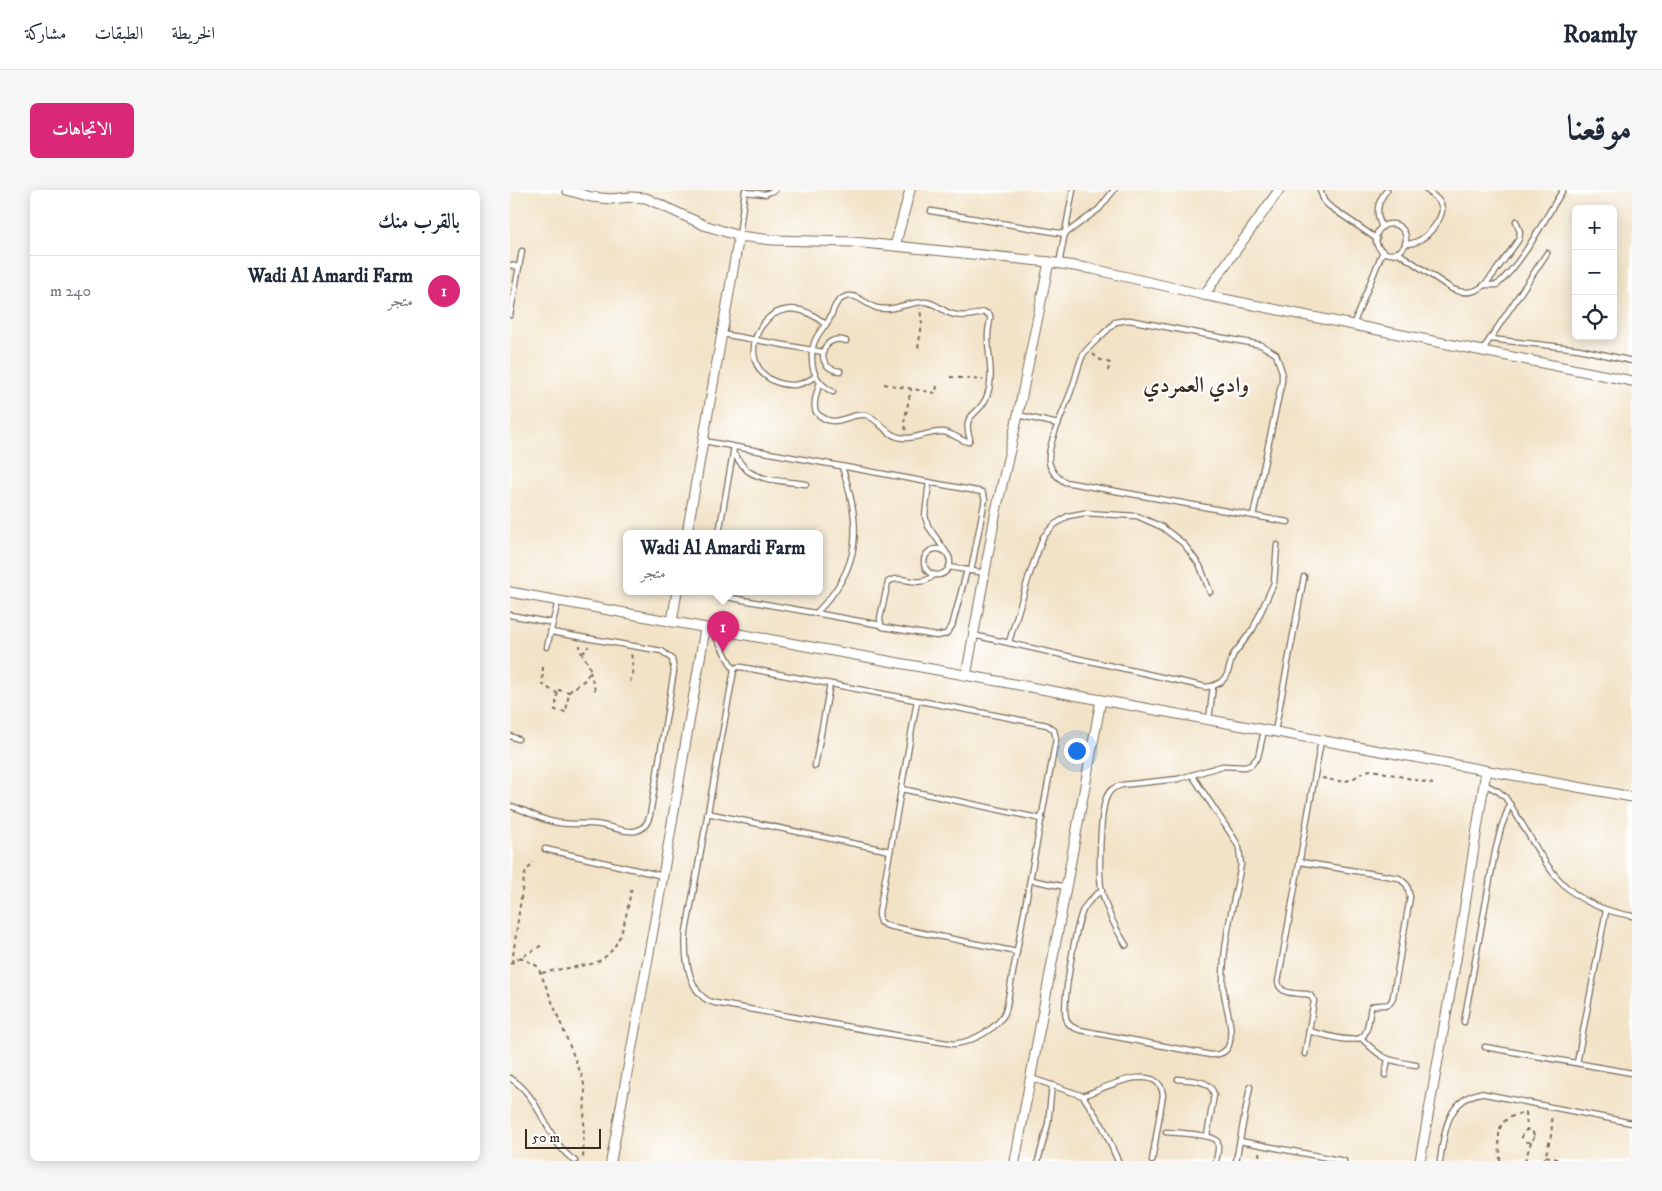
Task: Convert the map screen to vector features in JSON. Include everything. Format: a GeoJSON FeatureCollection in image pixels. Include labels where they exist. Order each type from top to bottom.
{"type":"FeatureCollection","features":[{"type":"Feature","properties":{"kind":"street"},"geometry":{"type":"LineString","coordinates":[[567,190],[591,197],[611,199],[646,198],[704,225],[739,236],[772,240],[852,242],[1049,262],[1632,381]]}},
{"type":"Feature","properties":{"kind":"street"},"geometry":{"type":"LineString","coordinates":[[895,246],[910,190]]}},
{"type":"Feature","properties":{"kind":"street"},"geometry":{"type":"LineString","coordinates":[[1204,295],[1279,190]]}},
{"type":"Feature","properties":{"kind":"street"},"geometry":{"type":"LineString","coordinates":[[688,530],[739,236]]}},
{"type":"Feature","properties":{"kind":"street"},"geometry":{"type":"LineString","coordinates":[[966,676],[1001,489],[1049,262]]}},
{"type":"Feature","properties":{"kind":"street"},"geometry":{"type":"LineString","coordinates":[[510,592],[1632,797]]}},
{"type":"Feature","properties":{"kind":"street"},"geometry":{"type":"LineString","coordinates":[[672,622],[676,595]]}},
{"type":"Feature","properties":{"kind":"street"},"geometry":{"type":"LineString","coordinates":[[611,1161],[708,629]]}},
{"type":"Feature","properties":{"kind":"street"},"geometry":{"type":"LineString","coordinates":[[1015,1161],[1101,700]]}},
{"type":"Feature","properties":{"kind":"street"},"geometry":{"type":"LineString","coordinates":[[1420,1161],[1458,946],[1486,771]]}},
{"type":"Feature","properties":{"kind":"lane"},"geometry":{"type":"LineString","coordinates":[[739,236],[745,191],[765,194],[775,190]]}},
{"type":"Feature","properties":{"kind":"lane"},"geometry":{"type":"LineString","coordinates":[[1059,264],[1073,190]]}},
{"type":"Feature","properties":{"kind":"lane"},"geometry":{"type":"LineString","coordinates":[[931,211],[1065,234],[1100,209],[1114,190]]}},
{"type":"Feature","properties":{"kind":"lane"},"geometry":{"type":"LineString","coordinates":[[1320,190],[1324,201],[1329,206],[1376,239]]}},
{"type":"Feature","properties":{"kind":"lane"},"geometry":{"type":"LineString","coordinates":[[1382,227],[1377,212],[1378,205],[1387,190]]}},
{"type":"Feature","properties":{"kind":"lane"},"geometry":{"type":"LineString","coordinates":[[1405,244],[1406,236],[1402,228],[1390,224],[1382,227],[1376,239],[1377,244],[1383,250],[1391,253],[1397,252],[1405,244],[1421,240],[1427,235],[1442,213],[1442,207],[1440,202],[1426,190]]}},
{"type":"Feature","properties":{"kind":"lane"},"geometry":{"type":"LineString","coordinates":[[1485,285],[1497,285],[1503,279],[1522,254],[1563,190]]}},
{"type":"Feature","properties":{"kind":"lane"},"geometry":{"type":"LineString","coordinates":[[1397,252],[1452,289],[1469,293],[1485,285],[1519,239],[1520,232],[1516,220]]}},
{"type":"Feature","properties":{"kind":"lane"},"geometry":{"type":"LineString","coordinates":[[1354,325],[1383,250]]}},
{"type":"Feature","properties":{"kind":"lane"},"geometry":{"type":"LineString","coordinates":[[510,315],[522,251]]}},
{"type":"Feature","properties":{"kind":"lane"},"geometry":{"type":"LineString","coordinates":[[1482,351],[1547,253]]}},
{"type":"Feature","properties":{"kind":"lane"},"geometry":{"type":"LineString","coordinates":[[510,265],[519,266]]}},
{"type":"Feature","properties":{"kind":"lane"},"geometry":{"type":"LineString","coordinates":[[820,382],[815,408],[816,413],[828,421],[865,415],[875,420],[887,432],[898,437],[911,438],[930,433],[945,432],[968,442],[970,439],[966,426],[968,420],[983,404],[990,381],[988,334],[991,317],[987,312],[966,316],[956,315],[926,302],[886,309],[876,308],[857,297],[844,297],[836,304],[826,325],[818,333],[812,350],[812,365],[816,376],[820,382],[833,392]]}},
{"type":"Feature","properties":{"kind":"lane"},"geometry":{"type":"LineString","coordinates":[[816,376],[806,382],[795,385],[783,384],[772,380],[763,373],[757,363],[754,352],[755,340],[759,328],[768,318],[785,310],[805,310],[816,316],[826,325]]}},
{"type":"Feature","properties":{"kind":"lane"},"geometry":{"type":"LineString","coordinates":[[1253,516],[1282,381],[1281,366],[1276,354],[1261,345],[1129,320],[1115,322],[1088,349],[1080,363],[1058,424],[1049,459],[1051,469],[1057,477],[1065,482],[1253,516],[1288,522]]}},
{"type":"Feature","properties":{"kind":"lane"},"geometry":{"type":"LineString","coordinates":[[722,334],[823,352]]}},
{"type":"Feature","properties":{"kind":"lane"},"geometry":{"type":"LineString","coordinates":[[1491,338],[1579,349],[1632,360]]}},
{"type":"Feature","properties":{"kind":"lane"},"geometry":{"type":"LineString","coordinates":[[840,371],[827,366],[823,352],[832,341],[846,341]]}},
{"type":"Feature","properties":{"kind":"lane"},"geometry":{"type":"LineString","coordinates":[[1018,415],[1058,424]]}},
{"type":"Feature","properties":{"kind":"lane"},"geometry":{"type":"LineString","coordinates":[[704,441],[979,491],[984,494],[985,499],[969,571],[952,626],[946,634],[936,636],[884,627],[723,595]]}},
{"type":"Feature","properties":{"kind":"lane"},"geometry":{"type":"LineString","coordinates":[[720,530],[734,447]]}},
{"type":"Feature","properties":{"kind":"lane"},"geometry":{"type":"LineString","coordinates":[[733,453],[744,467],[763,478],[806,484]]}},
{"type":"Feature","properties":{"kind":"lane"},"geometry":{"type":"LineString","coordinates":[[816,613],[838,588],[852,558],[855,541],[852,503],[842,467]]}},
{"type":"Feature","properties":{"kind":"lane"},"geometry":{"type":"LineString","coordinates":[[881,625],[880,618],[888,582],[895,579],[918,583],[924,582],[934,575],[943,574],[949,567],[949,558],[928,526],[925,516],[929,482]]}},
{"type":"Feature","properties":{"kind":"lane"},"geometry":{"type":"LineString","coordinates":[[1009,642],[1028,576],[1043,537],[1054,524],[1068,516],[1084,513],[1137,516],[1162,527],[1184,544],[1200,566],[1210,592]]}},
{"type":"Feature","properties":{"kind":"lane"},"geometry":{"type":"LineString","coordinates":[[973,635],[1198,686],[1212,686],[1221,682],[1227,675],[1233,655],[1253,628],[1272,591],[1278,545]]}},
{"type":"Feature","properties":{"kind":"lane"},"geometry":{"type":"LineString","coordinates":[[934,575],[927,570],[924,562],[925,558],[930,551],[935,550],[946,554]]}},
{"type":"Feature","properties":{"kind":"lane"},"geometry":{"type":"LineString","coordinates":[[949,567],[985,573]]}},
{"type":"Feature","properties":{"kind":"lane"},"geometry":{"type":"LineString","coordinates":[[1275,733],[1304,577]]}},
{"type":"Feature","properties":{"kind":"lane"},"geometry":{"type":"LineString","coordinates":[[547,647],[558,601]]}},
{"type":"Feature","properties":{"kind":"lane"},"geometry":{"type":"LineString","coordinates":[[510,615],[553,622]]}},
{"type":"Feature","properties":{"kind":"lane"},"geometry":{"type":"LineString","coordinates":[[708,629],[734,670],[685,944],[689,968],[698,994],[708,1002],[954,1044],[962,1043],[994,1027],[1004,1017],[1031,880],[1056,739],[1056,734],[1051,727],[737,667],[734,670]]}},
{"type":"Feature","properties":{"kind":"lane"},"geometry":{"type":"LineString","coordinates":[[510,806],[528,811],[542,819],[567,825],[599,825],[632,832],[644,827],[650,815],[675,667],[672,659],[666,653],[551,632]]}},
{"type":"Feature","properties":{"kind":"lane"},"geometry":{"type":"LineString","coordinates":[[815,766],[830,684]]}},
{"type":"Feature","properties":{"kind":"lane"},"geometry":{"type":"LineString","coordinates":[[1209,720],[1212,686]]}},
{"type":"Feature","properties":{"kind":"lane"},"geometry":{"type":"LineString","coordinates":[[917,701],[879,918],[884,925],[1017,952]]}},
{"type":"Feature","properties":{"kind":"lane"},"geometry":{"type":"LineString","coordinates":[[1126,945],[1113,922],[1102,890],[1100,874],[1101,840],[1106,797],[1110,791],[1122,785],[1163,781],[1217,767],[1251,765],[1258,757],[1264,731]]}},
{"type":"Feature","properties":{"kind":"lane"},"geometry":{"type":"LineString","coordinates":[[510,736],[518,739]]}},
{"type":"Feature","properties":{"kind":"lane"},"geometry":{"type":"LineString","coordinates":[[1305,1054],[1314,1004],[1313,998],[1306,994],[1283,991],[1280,989],[1278,982],[1321,741]]}},
{"type":"Feature","properties":{"kind":"lane"},"geometry":{"type":"LineString","coordinates":[[1102,890],[1084,908],[1079,920],[1067,991],[1065,1016],[1067,1021],[1075,1028],[1107,1035],[1211,1055],[1223,1053],[1230,1043],[1230,1032],[1224,1000],[1223,966],[1240,856],[1235,840],[1192,775]]}},
{"type":"Feature","properties":{"kind":"lane"},"geometry":{"type":"LineString","coordinates":[[1484,784],[1498,791],[1510,804],[1552,873],[1561,883],[1582,900],[1606,911],[1632,916]]}},
{"type":"Feature","properties":{"kind":"lane"},"geometry":{"type":"LineString","coordinates":[[902,789],[1042,819]]}},
{"type":"Feature","properties":{"kind":"lane"},"geometry":{"type":"LineString","coordinates":[[1464,1022],[1494,852],[1510,804]]}},
{"type":"Feature","properties":{"kind":"lane"},"geometry":{"type":"LineString","coordinates":[[707,813],[890,851]]}},
{"type":"Feature","properties":{"kind":"lane"},"geometry":{"type":"LineString","coordinates":[[544,850],[663,876]]}},
{"type":"Feature","properties":{"kind":"lane"},"geometry":{"type":"LineString","coordinates":[[1300,862],[1399,878],[1404,881],[1409,891],[1392,1000],[1387,1005],[1371,1007],[1366,1031],[1357,1040],[1349,1040],[1310,1031]]}},
{"type":"Feature","properties":{"kind":"lane"},"geometry":{"type":"LineString","coordinates":[[1031,880],[1066,887]]}},
{"type":"Feature","properties":{"kind":"lane"},"geometry":{"type":"LineString","coordinates":[[1577,1063],[1606,911]]}},
{"type":"Feature","properties":{"kind":"lane"},"geometry":{"type":"LineString","coordinates":[[1361,1038],[1377,1053],[1388,1060],[1416,1066]]}},
{"type":"Feature","properties":{"kind":"lane"},"geometry":{"type":"LineString","coordinates":[[1485,1047],[1632,1073]]}},
{"type":"Feature","properties":{"kind":"lane"},"geometry":{"type":"LineString","coordinates":[[1385,1075],[1388,1060]]}},
{"type":"Feature","properties":{"kind":"lane"},"geometry":{"type":"LineString","coordinates":[[1083,1096],[1129,1079],[1145,1077],[1156,1081],[1162,1087],[1163,1095],[1152,1161]]}},
{"type":"Feature","properties":{"kind":"lane"},"geometry":{"type":"LineString","coordinates":[[510,1078],[518,1082],[530,1095],[558,1144],[575,1161]]}},
{"type":"Feature","properties":{"kind":"lane"},"geometry":{"type":"LineString","coordinates":[[1031,1078],[1083,1096],[1103,1127],[1118,1161]]}},
{"type":"Feature","properties":{"kind":"lane"},"geometry":{"type":"LineString","coordinates":[[1178,1079],[1204,1082],[1214,1091],[1207,1136]]}},
{"type":"Feature","properties":{"kind":"lane"},"geometry":{"type":"LineString","coordinates":[[1038,1161],[1048,1124],[1052,1085]]}},
{"type":"Feature","properties":{"kind":"lane"},"geometry":{"type":"LineString","coordinates":[[1236,1161],[1250,1087]]}},
{"type":"Feature","properties":{"kind":"lane"},"geometry":{"type":"LineString","coordinates":[[1440,1161],[1449,1120],[1458,1104],[1464,1099],[1480,1094],[1632,1123]]}},
{"type":"Feature","properties":{"kind":"lane"},"geometry":{"type":"LineString","coordinates":[[1166,1132],[1214,1138],[1219,1148],[1216,1161]]}},
{"type":"Feature","properties":{"kind":"lane"},"geometry":{"type":"LineString","coordinates":[[1240,1141],[1344,1161]]}},
{"type":"Feature","properties":{"kind":"path"},"geometry":{"type":"LineString","coordinates":[[918,348],[922,314]]}},
{"type":"Feature","properties":{"kind":"path"},"geometry":{"type":"LineString","coordinates":[[1088,349],[1098,359],[1110,363],[1107,374]]}},
{"type":"Feature","properties":{"kind":"path"},"geometry":{"type":"LineString","coordinates":[[950,377],[990,381]]}},
{"type":"Feature","properties":{"kind":"path"},"geometry":{"type":"LineString","coordinates":[[884,384],[936,393],[937,384]]}},
{"type":"Feature","properties":{"kind":"path"},"geometry":{"type":"LineString","coordinates":[[904,423],[911,389]]}},
{"type":"Feature","properties":{"kind":"path"},"geometry":{"type":"LineString","coordinates":[[580,638],[579,648],[588,662],[596,694]]}},
{"type":"Feature","properties":{"kind":"path"},"geometry":{"type":"LineString","coordinates":[[582,654],[588,648],[588,639]]}},
{"type":"Feature","properties":{"kind":"path"},"geometry":{"type":"LineString","coordinates":[[630,682],[633,669],[630,654],[636,647]]}},
{"type":"Feature","properties":{"kind":"path"},"geometry":{"type":"LineString","coordinates":[[543,667],[542,681],[544,686],[557,693]]}},
{"type":"Feature","properties":{"kind":"path"},"geometry":{"type":"LineString","coordinates":[[569,692],[558,690],[555,710],[566,712],[569,692],[586,678],[590,671]]}},
{"type":"Feature","properties":{"kind":"path"},"geometry":{"type":"LineString","coordinates":[[1315,776],[1342,782],[1354,778],[1363,772],[1373,770],[1433,784]]}},
{"type":"Feature","properties":{"kind":"path"},"geometry":{"type":"LineString","coordinates":[[511,964],[525,874],[533,862]]}},
{"type":"Feature","properties":{"kind":"path"},"geometry":{"type":"LineString","coordinates":[[541,974],[598,962],[608,954],[617,944],[621,934],[632,888]]}},
{"type":"Feature","properties":{"kind":"path"},"geometry":{"type":"LineString","coordinates":[[511,964],[542,945]]}},
{"type":"Feature","properties":{"kind":"path"},"geometry":{"type":"LineString","coordinates":[[520,957],[537,966],[585,1085],[583,1161]]}},
{"type":"Feature","properties":{"kind":"path"},"geometry":{"type":"LineString","coordinates":[[1526,1102],[1527,1130],[1523,1133],[1522,1138],[1526,1142],[1531,1142]]}},
{"type":"Feature","properties":{"kind":"path"},"geometry":{"type":"LineString","coordinates":[[1544,1161],[1552,1132],[1550,1108]]}},
{"type":"Feature","properties":{"kind":"path"},"geometry":{"type":"LineString","coordinates":[[1500,1161],[1498,1138],[1501,1125],[1512,1116],[1526,1112]]}},
{"type":"Feature","properties":{"kind":"path"},"geometry":{"type":"LineString","coordinates":[[1526,1161],[1534,1134],[1527,1130]]}},
{"type":"Feature","properties":{"kind":"path"},"geometry":{"type":"LineString","coordinates":[[1546,1156],[1563,1161]]}},
{"type":"Feature","properties":{"kind":"place","name":"Wadi Al Amardi Farm"},"geometry":{"type":"Point","coordinates":[723,652]}},
{"type":"Feature","properties":{"kind":"district","name":"وادي العمردي"},"geometry":{"type":"Point","coordinates":[1196,384]}}]}
